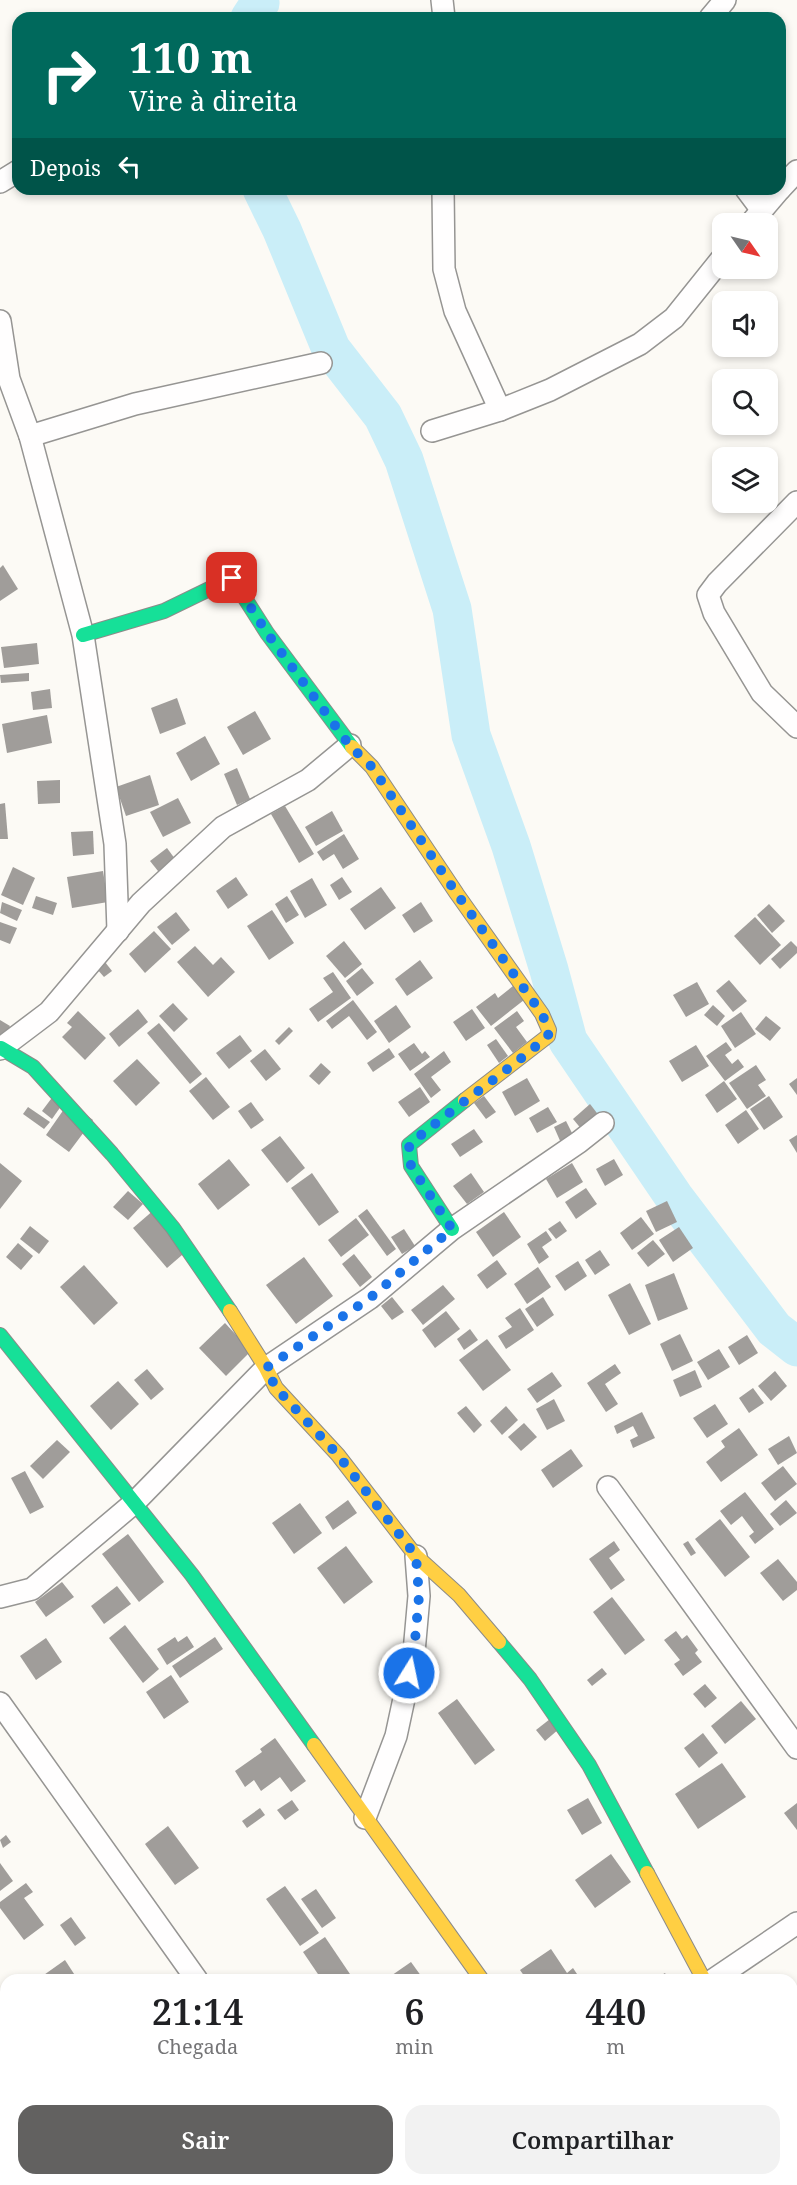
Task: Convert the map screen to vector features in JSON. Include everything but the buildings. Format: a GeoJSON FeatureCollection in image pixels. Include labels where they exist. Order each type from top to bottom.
{"type":"FeatureCollection","features":[{"type":"Feature","properties":{"kind":"street"},"geometry":{"type":"LineString","coordinates":[[715,12],[725,0]]}},
{"type":"Feature","properties":{"kind":"street"},"geometry":{"type":"LineString","coordinates":[[786,183],[797,171]]}},
{"type":"Feature","properties":{"kind":"street"},"geometry":{"type":"LineString","coordinates":[[443,195],[444,269],[455,311],[501,410]]}},
{"type":"Feature","properties":{"kind":"street"},"geometry":{"type":"LineString","coordinates":[[748,195],[754,213]]}},
{"type":"Feature","properties":{"kind":"street"},"geometry":{"type":"LineString","coordinates":[[758,213],[774,195]]}},
{"type":"Feature","properties":{"kind":"street"},"geometry":{"type":"LineString","coordinates":[[432,431],[501,410],[550,390],[640,344],[674,318],[712,271]]}},
{"type":"Feature","properties":{"kind":"street"},"geometry":{"type":"LineString","coordinates":[[0,321],[9,379],[30,436],[83,635],[115,844],[118,931]]}},
{"type":"Feature","properties":{"kind":"street"},"geometry":{"type":"LineString","coordinates":[[30,436],[135,404],[321,363]]}},
{"type":"Feature","properties":{"kind":"street"},"geometry":{"type":"LineString","coordinates":[[797,502],[708,595],[714,613],[762,693],[797,727]]}},
{"type":"Feature","properties":{"kind":"street"},"geometry":{"type":"LineString","coordinates":[[83,635],[164,611],[232,578],[267,633],[350,746],[372,767],[457,894],[542,1014],[549,1030],[548,1036],[409,1145],[411,1166],[452,1229]]}},
{"type":"Feature","properties":{"kind":"street"},"geometry":{"type":"LineString","coordinates":[[350,746],[308,780],[223,827],[141,903],[49,1012],[0,1048],[33,1067],[112,1154],[173,1228],[266,1368],[276,1388],[338,1455],[416,1556],[459,1595],[530,1678],[589,1765],[701,1974]]}},
{"type":"Feature","properties":{"kind":"street"},"geometry":{"type":"LineString","coordinates":[[0,1597],[32,1589],[134,1503],[266,1368],[370,1298],[452,1229],[603,1123]]}},
{"type":"Feature","properties":{"kind":"street"},"geometry":{"type":"LineString","coordinates":[[0,1335],[192,1575],[478,1974]]}},
{"type":"Feature","properties":{"kind":"street"},"geometry":{"type":"LineString","coordinates":[[608,1486],[797,1748]]}},
{"type":"Feature","properties":{"kind":"street"},"geometry":{"type":"LineString","coordinates":[[365,1818],[396,1736],[414,1652],[419,1596],[416,1556]]}},
{"type":"Feature","properties":{"kind":"street"},"geometry":{"type":"LineString","coordinates":[[0,1703],[193,1974]]}},
{"type":"Feature","properties":{"kind":"street"},"geometry":{"type":"LineString","coordinates":[[722,1974],[797,1923]]}},
{"type":"Feature","properties":{"kind":"waterway"},"geometry":{"type":"LineString","coordinates":[[254,12],[260,3],[259,0]]}},
{"type":"Feature","properties":{"kind":"waterway"},"geometry":{"type":"LineString","coordinates":[[265,195],[282,230],[331,349],[383,416],[404,460],[452,609],[471,735],[511,846],[568,1041],[674,1197],[774,1329],[797,1347]]}},
{"type":"Feature","properties":{"kind":"traffic: fast"},"geometry":{"type":"LineString","coordinates":[[83,635],[164,611],[232,578],[267,633],[352,747]]}},
{"type":"Feature","properties":{"kind":"traffic: fast"},"geometry":{"type":"LineString","coordinates":[[1,1048],[33,1067],[112,1154],[173,1228],[230,1311]]}},
{"type":"Feature","properties":{"kind":"traffic: fast"},"geometry":{"type":"LineString","coordinates":[[452,1229],[411,1166],[409,1145],[465,1100]]}},
{"type":"Feature","properties":{"kind":"traffic: fast"},"geometry":{"type":"LineString","coordinates":[[0,1335],[192,1575],[314,1745]]}},
{"type":"Feature","properties":{"kind":"traffic: fast"},"geometry":{"type":"LineString","coordinates":[[499,1642],[530,1679],[589,1765],[647,1873]]}},
{"type":"Feature","properties":{"kind":"traffic: slow"},"geometry":{"type":"LineString","coordinates":[[352,747],[372,767],[457,894],[542,1014],[549,1030],[548,1036],[465,1100]]}},
{"type":"Feature","properties":{"kind":"traffic: slow"},"geometry":{"type":"LineString","coordinates":[[230,1311],[276,1388],[338,1455],[416,1556],[459,1595],[499,1642]]}},
{"type":"Feature","properties":{"kind":"traffic: slow"},"geometry":{"type":"LineString","coordinates":[[314,1745],[478,1974]]}},
{"type":"Feature","properties":{"kind":"traffic: slow"},"geometry":{"type":"LineString","coordinates":[[647,1873],[701,1974]]}},
{"type":"Feature","properties":{"kind":"route"},"geometry":{"type":"LineString","coordinates":[[232,578],[267,633],[350,746],[372,767],[457,894],[542,1014],[549,1030],[548,1036],[516,1063],[438,1120],[409,1145],[411,1166],[452,1229],[370,1298],[266,1368],[276,1388],[338,1455],[416,1556],[419,1596],[414,1652],[409,1673]]}}]}
